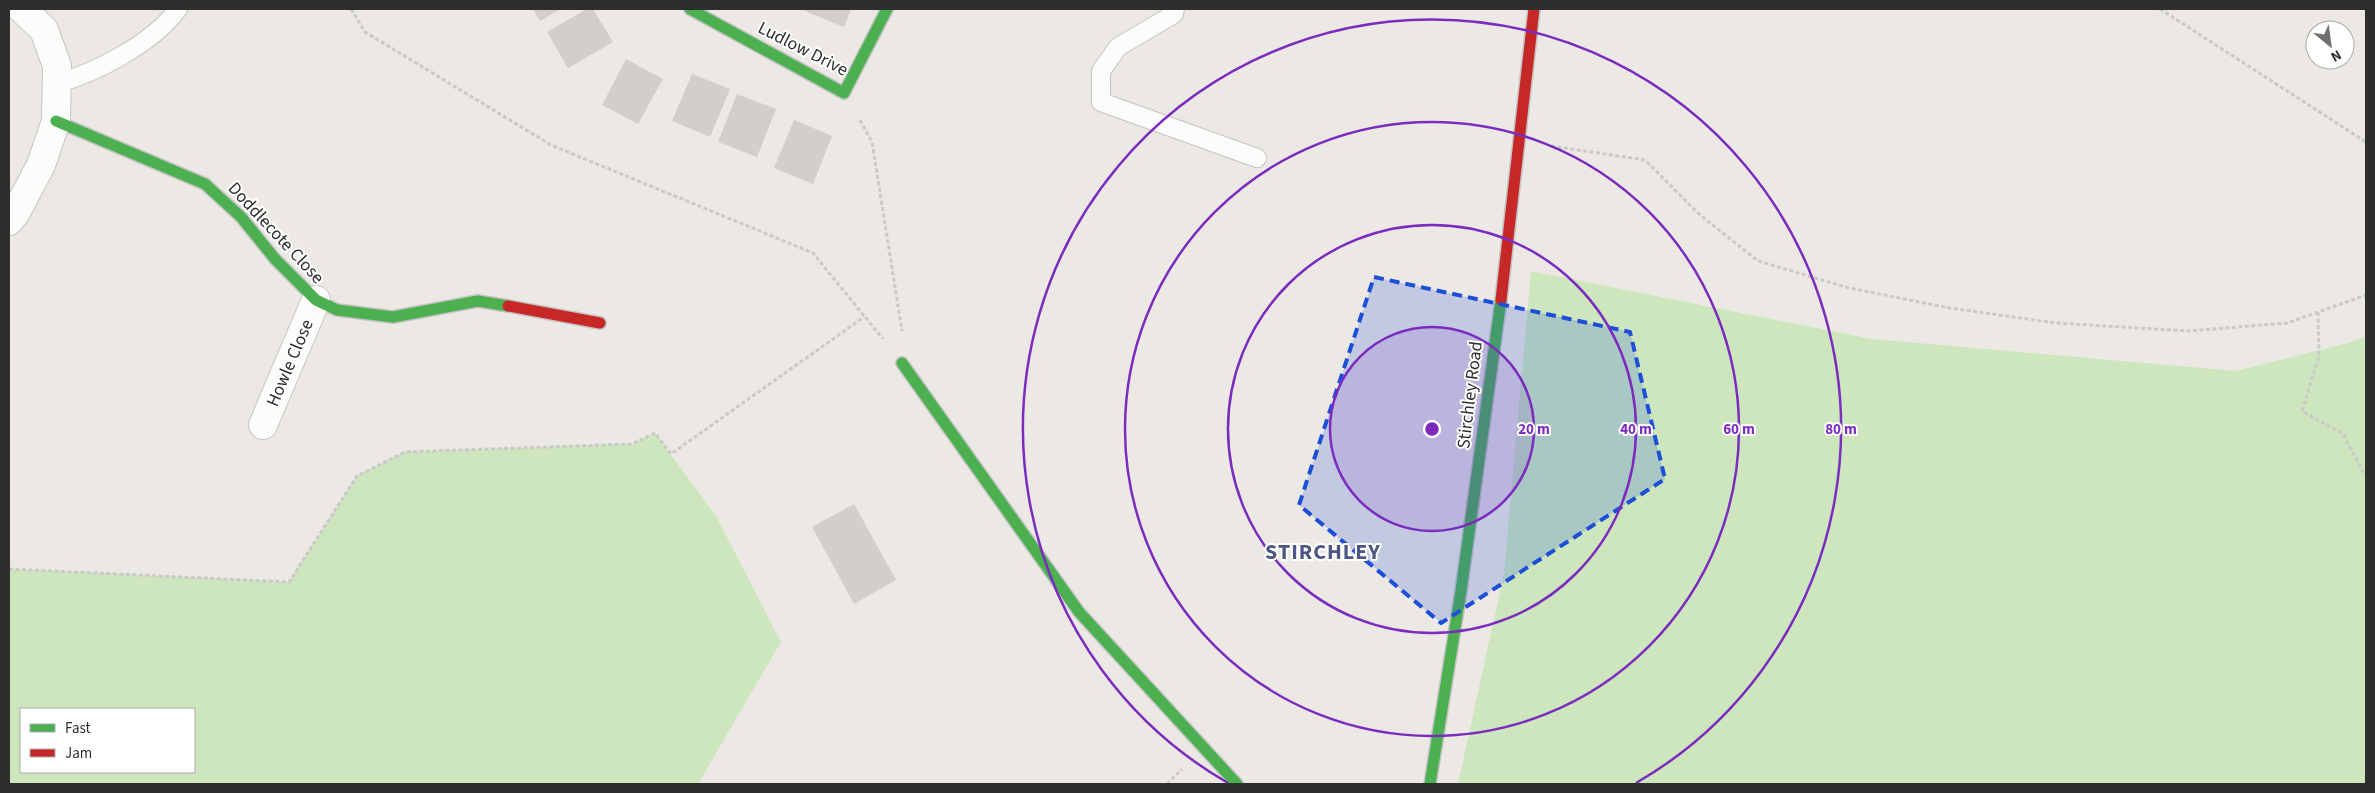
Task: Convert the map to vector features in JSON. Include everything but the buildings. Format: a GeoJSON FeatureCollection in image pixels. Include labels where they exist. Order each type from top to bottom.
{"type":"FeatureCollection","features":[{"type":"Feature","properties":{"kind":"street"},"geometry":{"type":"LineString","coordinates":[[9,221],[15,214],[41,165],[56,121],[57,66],[44,30],[22,9]]}},
{"type":"Feature","properties":{"kind":"street","name":"Ludlow Drive"},"geometry":{"type":"LineString","coordinates":[[690,9],[844,93],[887,9]]}},
{"type":"Feature","properties":{"kind":"street","name":"Stirchley Road"},"geometry":{"type":"LineString","coordinates":[[1430,784],[1463,590],[1520,144],[1534,9]]}},
{"type":"Feature","properties":{"kind":"street","name":"Doddlecote Close"},"geometry":{"type":"LineString","coordinates":[[56,121],[205,184],[241,218],[275,259],[316,300],[337,310],[393,317],[478,301],[600,324]]}},
{"type":"Feature","properties":{"kind":"street","name":"Howle Close"},"geometry":{"type":"LineString","coordinates":[[263,426],[316,300]]}},
{"type":"Feature","properties":{"kind":"street"},"geometry":{"type":"LineString","coordinates":[[902,363],[1079,612],[1237,784]]}},
{"type":"Feature","properties":{"kind":"lane"},"geometry":{"type":"LineString","coordinates":[[56,84],[84,76],[145,40],[170,20],[178,9]]}},
{"type":"Feature","properties":{"kind":"lane"},"geometry":{"type":"LineString","coordinates":[[1175,9],[1174,14],[1118,47],[1101,71],[1101,102],[1257,158]]}},
{"type":"Feature","properties":{"kind":"path"},"geometry":{"type":"LineString","coordinates":[[351,9],[365,32],[552,145],[813,253],[902,363]]}},
{"type":"Feature","properties":{"kind":"path"},"geometry":{"type":"LineString","coordinates":[[2160,9],[2366,142]]}},
{"type":"Feature","properties":{"kind":"path"},"geometry":{"type":"LineString","coordinates":[[844,93],[872,142],[902,331]]}},
{"type":"Feature","properties":{"kind":"path"},"geometry":{"type":"LineString","coordinates":[[1520,144],[1577,148],[1645,160],[1699,214],[1758,261],[1849,288],[1950,308],[2056,323],[2188,331],[2287,323],[2366,295]]}},
{"type":"Feature","properties":{"kind":"path"},"geometry":{"type":"LineString","coordinates":[[2318,312],[2319,356],[2302,411],[2343,434],[2366,477]]}},
{"type":"Feature","properties":{"kind":"path"},"geometry":{"type":"LineString","coordinates":[[9,569],[289,582],[357,476],[405,452],[632,444],[656,433],[671,454],[864,317]]}},
{"type":"Feature","properties":{"kind":"highlighted area"},"geometry":{"type":"Polygon","coordinates":[[[1374,277],[1630,332],[1665,479],[1441,623],[1299,505],[1374,277]]]}},
{"type":"Feature","properties":{"kind":"green space"},"geometry":{"type":"Polygon","coordinates":[[[1531,271],[1872,339],[2236,371],[2352,342],[2366,336],[2366,784],[1458,784],[1504,573],[1531,271]]]}},
{"type":"Feature","properties":{"kind":"green space"},"geometry":{"type":"Polygon","coordinates":[[[655,433],[716,516],[781,642],[698,784],[9,784],[9,569],[289,582],[357,476],[405,452],[632,444],[655,433]]]}},
{"type":"Feature","properties":{"kind":"traffic: fast"},"geometry":{"type":"LineString","coordinates":[[690,9],[844,93],[887,9]]}},
{"type":"Feature","properties":{"kind":"traffic: fast"},"geometry":{"type":"LineString","coordinates":[[56,121],[205,184],[241,217],[275,259],[316,300],[337,310],[393,317],[478,301],[508,306]]}},
{"type":"Feature","properties":{"kind":"traffic: fast"},"geometry":{"type":"LineString","coordinates":[[1430,784],[1461,591],[1501,300]]}},
{"type":"Feature","properties":{"kind":"traffic: fast"},"geometry":{"type":"LineString","coordinates":[[902,363],[1079,612],[1237,784]]}},
{"type":"Feature","properties":{"kind":"traffic: jam"},"geometry":{"type":"LineString","coordinates":[[1501,300],[1534,9]]}},
{"type":"Feature","properties":{"kind":"traffic: jam"},"geometry":{"type":"LineString","coordinates":[[508,306],[600,323]]}},
{"type":"Feature","properties":{"kind":"district","name":"STIRCHLEY"},"geometry":{"type":"Point","coordinates":[1323,552]}}]}
